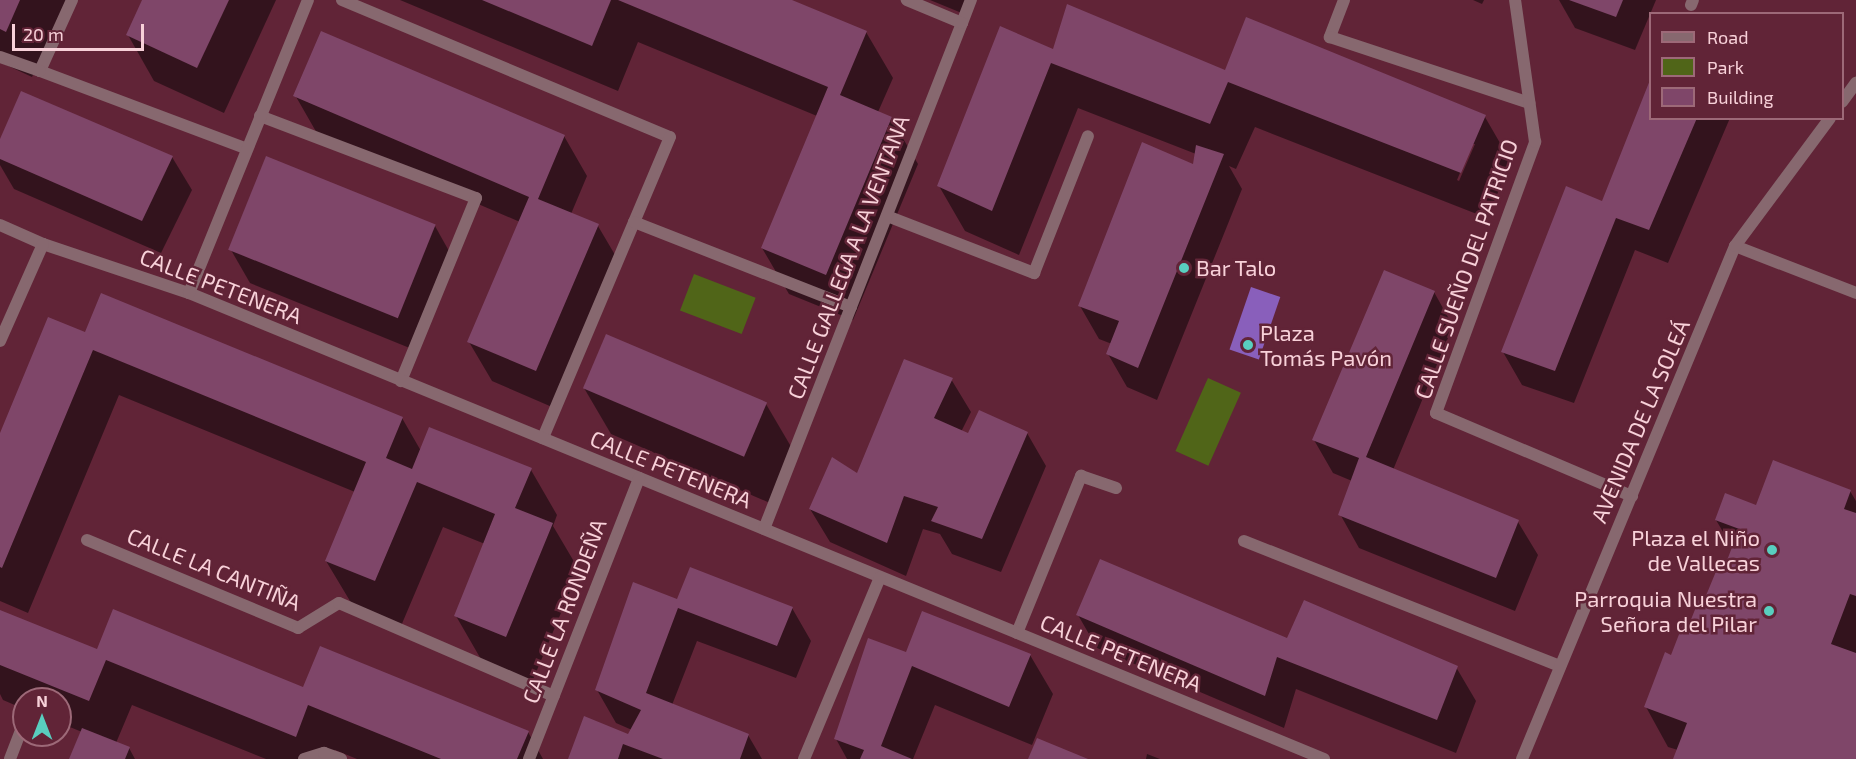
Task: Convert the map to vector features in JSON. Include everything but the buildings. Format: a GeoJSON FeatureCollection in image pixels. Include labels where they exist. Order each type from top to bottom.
{"type":"FeatureCollection","features":[{"type":"Feature","properties":{"kind":"street"},"geometry":{"type":"LineString","coordinates":[[40,71],[72,0]]}},
{"type":"Feature","properties":{"kind":"street"},"geometry":{"type":"LineString","coordinates":[[189,293],[308,0]]}},
{"type":"Feature","properties":{"kind":"street"},"geometry":{"type":"LineString","coordinates":[[342,0],[670,137],[543,438]]}},
{"type":"Feature","properties":{"kind":"street"},"geometry":{"type":"LineString","coordinates":[[907,0],[962,23]]}},
{"type":"Feature","properties":{"kind":"street","name":"CALLE GALLEGA A LA VENTANA"},"geometry":{"type":"LineString","coordinates":[[764,529],[971,0]]}},
{"type":"Feature","properties":{"kind":"street"},"geometry":{"type":"LineString","coordinates":[[1344,0],[1329,37],[1529,103]]}},
{"type":"Feature","properties":{"kind":"street","name":"CALLE SUEÑO DEL PATRICIO"},"geometry":{"type":"LineString","coordinates":[[1515,0],[1535,142],[1436,414],[1632,496]]}},
{"type":"Feature","properties":{"kind":"street"},"geometry":{"type":"LineString","coordinates":[[0,57],[247,149]]}},
{"type":"Feature","properties":{"kind":"street"},"geometry":{"type":"LineString","coordinates":[[1844,99],[1856,83]]}},
{"type":"Feature","properties":{"kind":"street"},"geometry":{"type":"LineString","coordinates":[[261,116],[476,198],[401,381]]}},
{"type":"Feature","properties":{"kind":"street","name":"AVENIDA DE LA SOLEÁ"},"geometry":{"type":"LineString","coordinates":[[1522,759],[1735,246],[1829,120]]}},
{"type":"Feature","properties":{"kind":"street"},"geometry":{"type":"LineString","coordinates":[[887,216],[1034,273],[1088,136]]}},
{"type":"Feature","properties":{"kind":"street"},"geometry":{"type":"LineString","coordinates":[[634,222],[851,307]]}},
{"type":"Feature","properties":{"kind":"street","name":"CALLE PETENERA"},"geometry":{"type":"LineString","coordinates":[[0,225],[43,244],[189,293],[1324,759]]}},
{"type":"Feature","properties":{"kind":"street"},"geometry":{"type":"LineString","coordinates":[[0,341],[43,244]]}},
{"type":"Feature","properties":{"kind":"street"},"geometry":{"type":"LineString","coordinates":[[1735,246],[1856,293]]}},
{"type":"Feature","properties":{"kind":"street"},"geometry":{"type":"LineString","coordinates":[[1017,633],[1081,476],[1116,488]]}},
{"type":"Feature","properties":{"kind":"street","name":"CALLE LA RONDEÑA"},"geometry":{"type":"LineString","coordinates":[[529,759],[639,478]]}},
{"type":"Feature","properties":{"kind":"street","name":"CALLE LA CANTIÑA"},"geometry":{"type":"LineString","coordinates":[[87,540],[298,628],[339,603],[555,696]]}},
{"type":"Feature","properties":{"kind":"street"},"geometry":{"type":"LineString","coordinates":[[1244,541],[1560,666]]}},
{"type":"Feature","properties":{"kind":"street"},"geometry":{"type":"LineString","coordinates":[[804,759],[880,577]]}},
{"type":"Feature","properties":{"kind":"street"},"geometry":{"type":"LineString","coordinates":[[304,759],[324,753],[341,759]]}},
{"type":"Feature","properties":{"kind":"green space"},"geometry":{"type":"Polygon","coordinates":[[[694,274],[756,298],[742,334],[680,310],[694,274]]]}},
{"type":"Feature","properties":{"kind":"green space"},"geometry":{"type":"Polygon","coordinates":[[[1208,378],[1241,393],[1208,466],[1175,451],[1208,378]]]}},
{"type":"Feature","properties":{"kind":"shaded area"},"geometry":{"type":"Polygon","coordinates":[[[1251,287],[1280,297],[1259,359],[1230,349],[1251,287]]]}},
{"type":"Feature","properties":{"kind":"place","name":"Bar Talo"},"geometry":{"type":"Point","coordinates":[1184,268]}},
{"type":"Feature","properties":{"kind":"place","name":"Plaza Tomás Pavón"},"geometry":{"type":"Point","coordinates":[1248,345]}},
{"type":"Feature","properties":{"kind":"place","name":"Plaza el Niño de Vallecas"},"geometry":{"type":"Point","coordinates":[1772,550]}},
{"type":"Feature","properties":{"kind":"place","name":"Parroquia Nuestra Señora del Pilar"},"geometry":{"type":"Point","coordinates":[1769,611]}}]}
